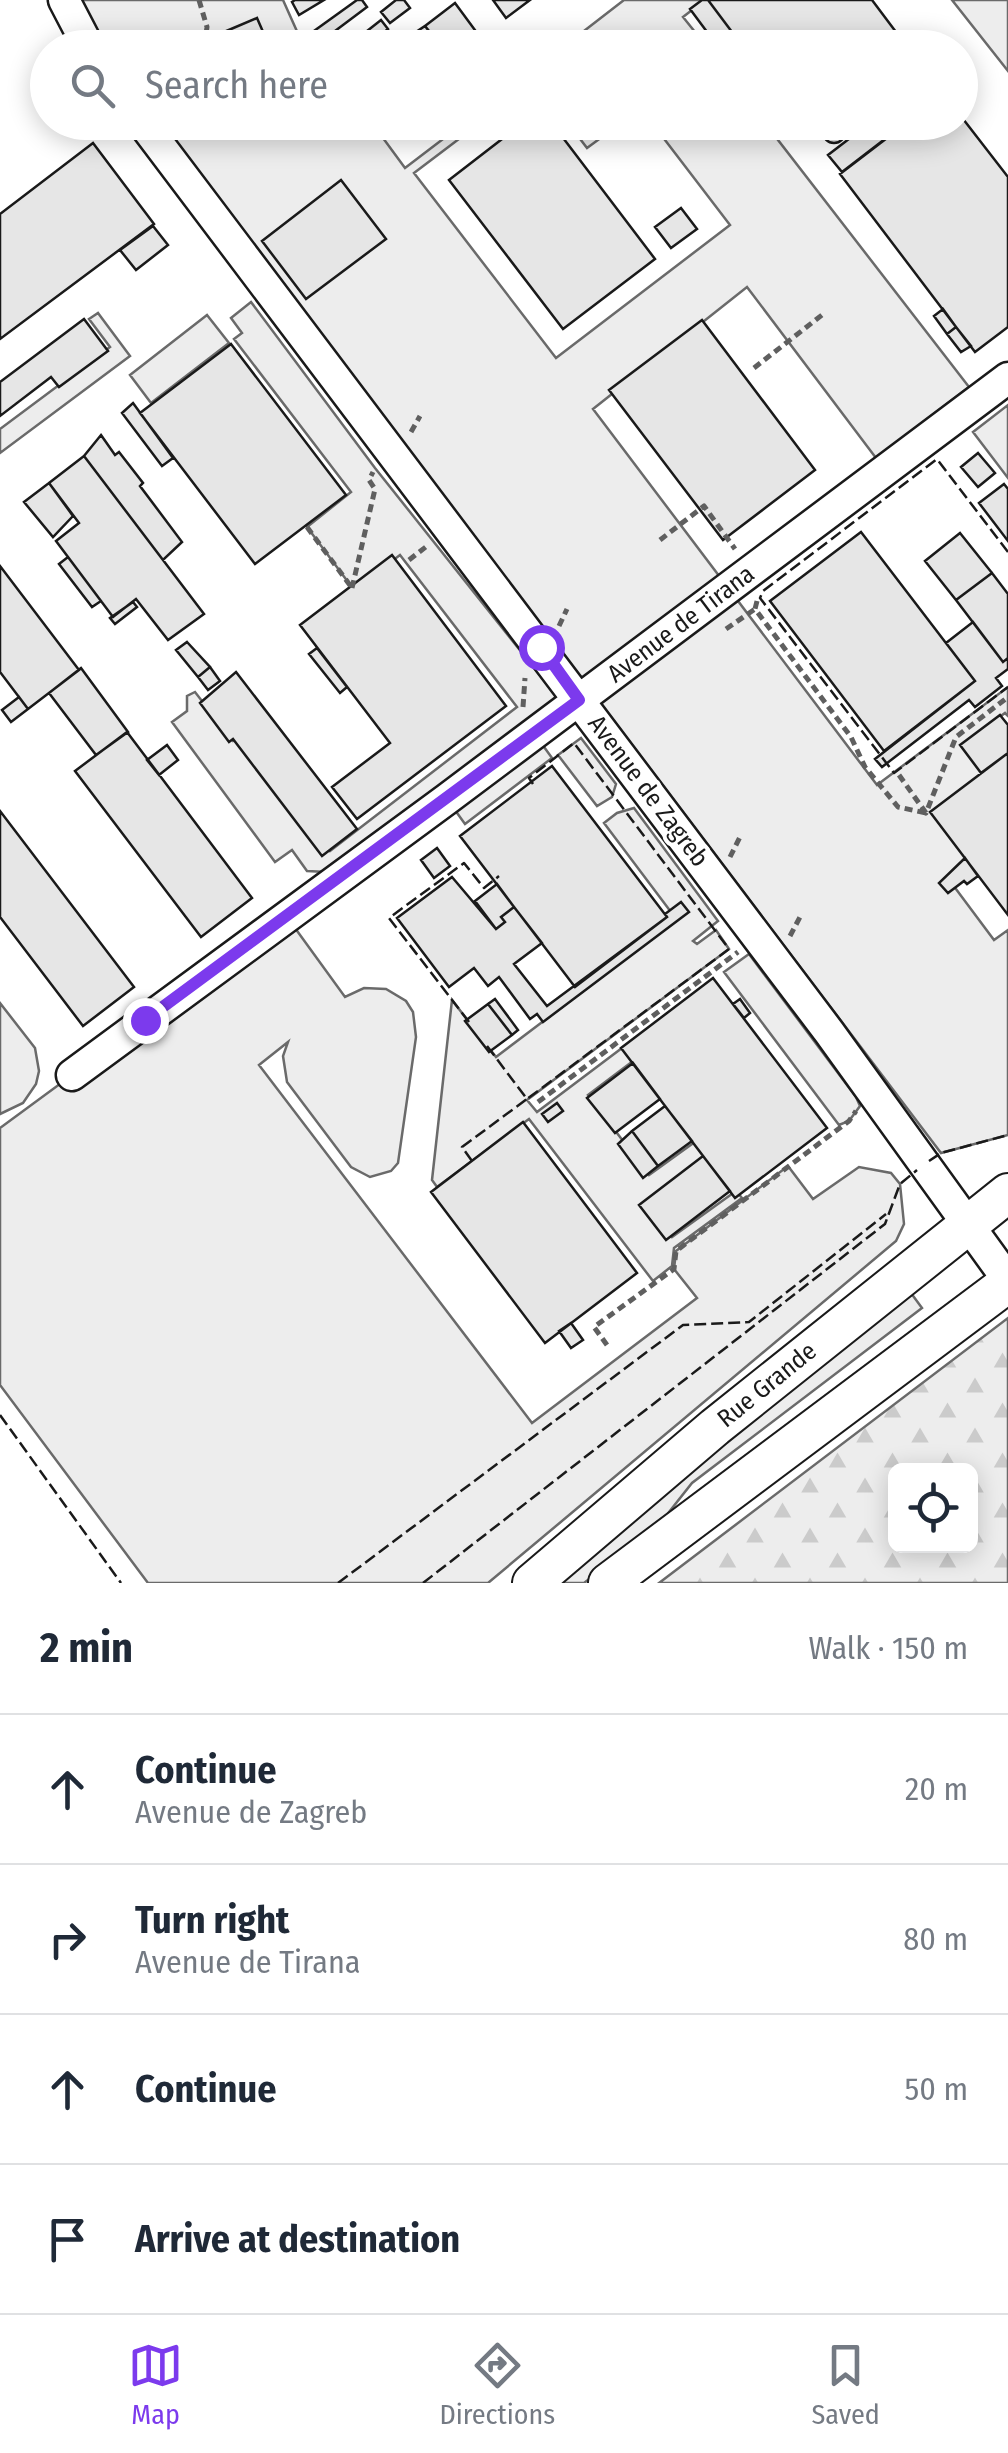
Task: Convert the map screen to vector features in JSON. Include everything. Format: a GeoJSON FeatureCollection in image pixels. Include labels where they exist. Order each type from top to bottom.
{"type":"FeatureCollection","features":[{"type":"Feature","properties":{"kind":"main road","name":"Rue Grande"},"geometry":{"type":"LineString","coordinates":[[532,1583],[714,1427],[1008,1193]]}},
{"type":"Feature","properties":{"kind":"main road"},"geometry":{"type":"LineString","coordinates":[[608,1583],[1008,1282]]}},
{"type":"Feature","properties":{"kind":"lane"},"geometry":{"type":"LineString","coordinates":[[64,0],[79,30]]}},
{"type":"Feature","properties":{"kind":"lane","name":"Avenue de Zagreb"},"geometry":{"type":"LineString","coordinates":[[156,140],[818,1017],[1008,1282]]}},
{"type":"Feature","properties":{"kind":"lane","name":"Avenue de Tirana"},"geometry":{"type":"LineString","coordinates":[[72,1074],[1008,378]]}},
{"type":"Feature","properties":{"kind":"path"},"geometry":{"type":"LineString","coordinates":[[199,0],[206,30]]}},
{"type":"Feature","properties":{"kind":"path"},"geometry":{"type":"LineString","coordinates":[[754,368],[822,316]]}},
{"type":"Feature","properties":{"kind":"path"},"geometry":{"type":"LineString","coordinates":[[308,527],[352,588],[375,489],[369,480],[375,468],[407,441],[420,416]]}},
{"type":"Feature","properties":{"kind":"path"},"geometry":{"type":"LineString","coordinates":[[660,540],[704,506],[762,586],[754,609],[726,629]]}},
{"type":"Feature","properties":{"kind":"path"},"geometry":{"type":"LineString","coordinates":[[409,560],[433,541]]}},
{"type":"Feature","properties":{"kind":"path"},"geometry":{"type":"LineString","coordinates":[[754,609],[851,737],[865,767],[898,806],[926,813]]}},
{"type":"Feature","properties":{"kind":"path"},"geometry":{"type":"LineString","coordinates":[[926,813],[956,737],[1008,697]]}},
{"type":"Feature","properties":{"kind":"path"},"geometry":{"type":"LineString","coordinates":[[900,775],[926,813]]}},
{"type":"Feature","properties":{"kind":"path"},"geometry":{"type":"LineString","coordinates":[[538,1102],[744,947]]}},
{"type":"Feature","properties":{"kind":"shaded area"},"geometry":{"type":"Polygon","coordinates":[[[73,0],[283,0],[296,30],[92,30],[73,0]]]}},
{"type":"Feature","properties":{"kind":"shaded area"},"geometry":{"type":"Polygon","coordinates":[[[624,0],[705,0],[683,17],[693,30],[585,30],[624,0]]]}},
{"type":"Feature","properties":{"kind":"shaded area"},"geometry":{"type":"Polygon","coordinates":[[[952,0],[1008,0],[1008,71],[978,30],[952,0]]]}},
{"type":"Feature","properties":{"kind":"shaded area"},"geometry":{"type":"Polygon","coordinates":[[[174,140],[384,140],[405,168],[442,140],[458,140],[414,173],[556,358],[730,225],[665,140],[778,140],[969,387],[876,458],[747,287],[593,409],[877,785],[1008,687],[1008,716],[1005,713],[966,742],[987,770],[973,856],[947,877],[994,940],[1008,930],[1008,1135],[941,1153],[174,140]]]}},
{"type":"Feature","properties":{"kind":"shaded area"},"geometry":{"type":"Polygon","coordinates":[[[581,140],[598,140],[587,148],[581,140]]]}},
{"type":"Feature","properties":{"kind":"shaded area"},"geometry":{"type":"Polygon","coordinates":[[[251,302],[375,468],[558,698],[327,872],[307,871],[292,850],[275,862],[172,722],[187,711],[187,696],[195,692],[233,741],[241,737],[330,851],[517,707],[400,555],[354,590],[307,527],[351,492],[234,339],[242,333],[231,318],[251,302]]]}},
{"type":"Feature","properties":{"kind":"shaded area"},"geometry":{"type":"Polygon","coordinates":[[[98,313],[130,356],[0,453],[0,429],[110,347],[89,319],[98,313]]]}},
{"type":"Feature","properties":{"kind":"shaded area"},"geometry":{"type":"Polygon","coordinates":[[[207,315],[229,343],[151,403],[130,375],[207,315]]]}},
{"type":"Feature","properties":{"kind":"shaded area"},"geometry":{"type":"Polygon","coordinates":[[[1008,405],[1008,478],[973,432],[1008,405]]]}},
{"type":"Feature","properties":{"kind":"shaded area"},"geometry":{"type":"Polygon","coordinates":[[[534,733],[552,758],[465,824],[447,799],[534,733]]]}},
{"type":"Feature","properties":{"kind":"shaded area"},"geometry":{"type":"Polygon","coordinates":[[[581,738],[616,784],[612,797],[597,806],[558,755],[581,738]]]}},
{"type":"Feature","properties":{"kind":"shaded area"},"geometry":{"type":"Polygon","coordinates":[[[634,808],[718,921],[693,941],[697,944],[716,930],[729,949],[527,1100],[537,1112],[626,1045],[637,1058],[588,1095],[649,1175],[699,1139],[710,1154],[646,1202],[672,1237],[736,1191],[742,1198],[674,1248],[672,1266],[653,1281],[529,1119],[437,1187],[432,1180],[452,1000],[496,1057],[677,920],[604,823],[617,813],[634,808]]]}},
{"type":"Feature","properties":{"kind":"shaded area"},"geometry":{"type":"Polygon","coordinates":[[[287,917],[345,997],[364,988],[386,989],[406,1001],[413,1012],[416,1037],[398,1163],[391,1171],[370,1177],[351,1167],[287,1082],[283,1056],[288,1042],[259,1065],[532,1423],[697,1298],[674,1269],[676,1251],[788,1166],[813,1199],[859,1167],[891,1173],[900,1184],[904,1224],[896,1241],[488,1583],[148,1583],[0,1385],[0,1128],[287,917]]]}},
{"type":"Feature","properties":{"kind":"shaded area"},"geometry":{"type":"Polygon","coordinates":[[[749,954],[856,1097],[860,1106],[849,1121],[839,1125],[724,972],[749,954]]]}},
{"type":"Feature","properties":{"kind":"shaded area"},"geometry":{"type":"Polygon","coordinates":[[[0,1003],[35,1048],[39,1071],[36,1084],[23,1103],[0,1114],[0,1003]]]}},
{"type":"Feature","properties":{"kind":"shaded area"},"geometry":{"type":"Polygon","coordinates":[[[908,1289],[922,1308],[692,1483],[658,1526],[584,1583],[553,1583],[908,1289]]]}},
{"type":"Feature","properties":{"kind":"green space"},"geometry":{"type":"Polygon","coordinates":[[[1008,1318],[1008,1583],[659,1583],[1008,1318]]]}},
{"type":"Feature","properties":{"kind":"building"},"geometry":{"type":"Polygon","coordinates":[[[324,0],[299,15],[292,2],[324,0]]]}},
{"type":"Feature","properties":{"kind":"building"},"geometry":{"type":"Polygon","coordinates":[[[357,0],[367,7],[336,30],[315,30],[357,0]]]}},
{"type":"Feature","properties":{"kind":"building"},"geometry":{"type":"Polygon","coordinates":[[[396,0],[404,0],[410,8],[390,23],[381,12],[396,0]]]}},
{"type":"Feature","properties":{"kind":"building"},"geometry":{"type":"Polygon","coordinates":[[[493,0],[530,0],[506,18],[493,0]]]}},
{"type":"Feature","properties":{"kind":"building"},"geometry":{"type":"Polygon","coordinates":[[[708,0],[730,30],[706,30],[690,9],[708,0]]]}},
{"type":"Feature","properties":{"kind":"building"},"geometry":{"type":"Polygon","coordinates":[[[708,0],[872,0],[894,30],[730,30],[708,0]]]}},
{"type":"Feature","properties":{"kind":"building"},"geometry":{"type":"Polygon","coordinates":[[[455,3],[475,30],[428,30],[425,26],[455,3]]]}},
{"type":"Feature","properties":{"kind":"building"},"geometry":{"type":"Polygon","coordinates":[[[257,18],[262,30],[229,30],[257,18]]]}},
{"type":"Feature","properties":{"kind":"building"},"geometry":{"type":"Polygon","coordinates":[[[381,20],[388,29],[387,30],[368,30],[381,20]]]}},
{"type":"Feature","properties":{"kind":"building"},"geometry":{"type":"Polygon","coordinates":[[[978,138],[1008,177],[1008,327],[975,352],[840,174],[884,140],[978,138]]]}},
{"type":"Feature","properties":{"kind":"building"},"geometry":{"type":"Polygon","coordinates":[[[501,140],[565,140],[655,259],[563,329],[449,180],[501,140]]]}},
{"type":"Feature","properties":{"kind":"building"},"geometry":{"type":"Polygon","coordinates":[[[848,140],[884,140],[842,172],[828,155],[848,140]]]}},
{"type":"Feature","properties":{"kind":"building"},"geometry":{"type":"Polygon","coordinates":[[[93,143],[154,224],[0,339],[0,214],[93,143]]]}},
{"type":"Feature","properties":{"kind":"building"},"geometry":{"type":"Polygon","coordinates":[[[341,180],[386,239],[306,299],[262,241],[341,180]]]}},
{"type":"Feature","properties":{"kind":"building"},"geometry":{"type":"Polygon","coordinates":[[[681,208],[697,229],[671,248],[655,227],[681,208]]]}},
{"type":"Feature","properties":{"kind":"building"},"geometry":{"type":"Polygon","coordinates":[[[153,226],[168,245],[136,270],[120,250],[153,226]]]}},
{"type":"Feature","properties":{"kind":"building"},"geometry":{"type":"Polygon","coordinates":[[[943,309],[956,327],[947,334],[934,316],[943,309]]]}},
{"type":"Feature","properties":{"kind":"building"},"geometry":{"type":"Polygon","coordinates":[[[84,319],[108,351],[59,387],[51,377],[0,416],[0,382],[84,319]]]}},
{"type":"Feature","properties":{"kind":"building"},"geometry":{"type":"Polygon","coordinates":[[[702,320],[815,470],[723,540],[609,390],[702,320]]]}},
{"type":"Feature","properties":{"kind":"building"},"geometry":{"type":"Polygon","coordinates":[[[956,327],[971,346],[961,352],[947,334],[956,327]]]}},
{"type":"Feature","properties":{"kind":"building"},"geometry":{"type":"Polygon","coordinates":[[[231,344],[346,495],[255,564],[140,413],[231,344]]]}},
{"type":"Feature","properties":{"kind":"building"},"geometry":{"type":"Polygon","coordinates":[[[133,403],[173,458],[162,466],[122,413],[133,403]]]}},
{"type":"Feature","properties":{"kind":"building"},"geometry":{"type":"Polygon","coordinates":[[[101,435],[143,483],[140,486],[182,542],[163,560],[84,456],[101,435]]]}},
{"type":"Feature","properties":{"kind":"building"},"geometry":{"type":"Polygon","coordinates":[[[978,453],[995,473],[978,487],[961,467],[978,453]]]}},
{"type":"Feature","properties":{"kind":"building"},"geometry":{"type":"Polygon","coordinates":[[[84,456],[204,614],[168,640],[136,599],[113,617],[56,541],[79,523],[49,483],[84,456]]]}},
{"type":"Feature","properties":{"kind":"building"},"geometry":{"type":"Polygon","coordinates":[[[49,483],[73,516],[53,537],[24,502],[49,483]]]}},
{"type":"Feature","properties":{"kind":"building"},"geometry":{"type":"Polygon","coordinates":[[[1004,484],[1008,489],[1008,541],[979,503],[1004,484]]]}},
{"type":"Feature","properties":{"kind":"building"},"geometry":{"type":"Polygon","coordinates":[[[861,532],[975,681],[884,751],[770,601],[861,532]]]}},
{"type":"Feature","properties":{"kind":"building"},"geometry":{"type":"Polygon","coordinates":[[[960,533],[992,573],[956,600],[925,561],[960,533]]]}},
{"type":"Feature","properties":{"kind":"building"},"geometry":{"type":"Polygon","coordinates":[[[392,555],[506,706],[357,819],[332,787],[390,743],[300,625],[392,555]]]}},
{"type":"Feature","properties":{"kind":"building"},"geometry":{"type":"Polygon","coordinates":[[[68,557],[101,601],[92,607],[59,564],[68,557]]]}},
{"type":"Feature","properties":{"kind":"building"},"geometry":{"type":"Polygon","coordinates":[[[0,566],[79,670],[28,709],[0,672],[0,566]]]}},
{"type":"Feature","properties":{"kind":"building"},"geometry":{"type":"Polygon","coordinates":[[[992,573],[1008,594],[1008,658],[1003,662],[956,600],[992,573]]]}},
{"type":"Feature","properties":{"kind":"building"},"geometry":{"type":"Polygon","coordinates":[[[133,602],[137,607],[115,624],[110,618],[133,602]]]}},
{"type":"Feature","properties":{"kind":"building"},"geometry":{"type":"Polygon","coordinates":[[[973,622],[1003,662],[1008,658],[1008,669],[996,678],[1002,686],[975,707],[969,700],[882,767],[875,759],[975,681],[946,643],[973,622]]]}},
{"type":"Feature","properties":{"kind":"building"},"geometry":{"type":"Polygon","coordinates":[[[187,642],[210,667],[198,677],[176,650],[187,642]]]}},
{"type":"Feature","properties":{"kind":"building"},"geometry":{"type":"Polygon","coordinates":[[[317,648],[347,687],[340,693],[309,654],[317,648]]]}},
{"type":"Feature","properties":{"kind":"building"},"geometry":{"type":"Polygon","coordinates":[[[210,667],[220,681],[208,690],[198,677],[210,667]]]}},
{"type":"Feature","properties":{"kind":"building"},"geometry":{"type":"Polygon","coordinates":[[[81,668],[128,732],[96,755],[49,693],[81,668]]]}},
{"type":"Feature","properties":{"kind":"building"},"geometry":{"type":"Polygon","coordinates":[[[236,672],[357,829],[322,856],[233,739],[229,742],[200,703],[236,672]]]}},
{"type":"Feature","properties":{"kind":"building"},"geometry":{"type":"Polygon","coordinates":[[[19,697],[28,709],[11,722],[2,710],[19,697]]]}},
{"type":"Feature","properties":{"kind":"building"},"geometry":{"type":"Polygon","coordinates":[[[1000,715],[1008,725],[1008,753],[981,773],[960,745],[1000,715]]]}},
{"type":"Feature","properties":{"kind":"building"},"geometry":{"type":"Polygon","coordinates":[[[127,732],[252,898],[201,937],[75,771],[127,732]]]}},
{"type":"Feature","properties":{"kind":"building"},"geometry":{"type":"Polygon","coordinates":[[[167,745],[178,760],[159,775],[147,760],[167,745]]]}},
{"type":"Feature","properties":{"kind":"building"},"geometry":{"type":"Polygon","coordinates":[[[1008,753],[1008,915],[930,812],[1008,753]]]}},
{"type":"Feature","properties":{"kind":"building"},"geometry":{"type":"Polygon","coordinates":[[[552,766],[667,917],[575,987],[460,836],[552,766]]]}},
{"type":"Feature","properties":{"kind":"building"},"geometry":{"type":"Polygon","coordinates":[[[0,811],[134,987],[83,1026],[0,917],[0,811]]]}},
{"type":"Feature","properties":{"kind":"building"},"geometry":{"type":"Polygon","coordinates":[[[437,848],[450,866],[434,878],[421,860],[437,848]]]}},
{"type":"Feature","properties":{"kind":"building"},"geometry":{"type":"Polygon","coordinates":[[[965,858],[978,876],[948,893],[939,883],[965,858]]]}},
{"type":"Feature","properties":{"kind":"building"},"geometry":{"type":"Polygon","coordinates":[[[452,877],[496,929],[505,922],[501,917],[514,907],[542,943],[514,964],[547,1006],[667,917],[665,914],[681,902],[689,912],[543,1022],[537,1014],[530,1019],[499,977],[488,986],[474,968],[449,987],[397,918],[452,877]]]}},
{"type":"Feature","properties":{"kind":"building"},"geometry":{"type":"Polygon","coordinates":[[[497,884],[514,907],[501,917],[505,922],[496,929],[475,901],[497,884]]]}},
{"type":"Feature","properties":{"kind":"building"},"geometry":{"type":"Polygon","coordinates":[[[713,978],[827,1128],[735,1198],[621,1048],[713,978]]]}},
{"type":"Feature","properties":{"kind":"building"},"geometry":{"type":"Polygon","coordinates":[[[495,999],[518,1030],[512,1035],[488,1004],[495,999]]]}},
{"type":"Feature","properties":{"kind":"building"},"geometry":{"type":"Polygon","coordinates":[[[740,999],[750,1013],[744,1018],[733,1004],[740,999]]]}},
{"type":"Feature","properties":{"kind":"building"},"geometry":{"type":"Polygon","coordinates":[[[488,1004],[512,1035],[489,1052],[465,1021],[488,1004]]]}},
{"type":"Feature","properties":{"kind":"building"},"geometry":{"type":"Polygon","coordinates":[[[633,1063],[660,1099],[615,1133],[587,1098],[633,1063]]]}},
{"type":"Feature","properties":{"kind":"building"},"geometry":{"type":"Polygon","coordinates":[[[557,1103],[563,1111],[548,1122],[542,1114],[557,1103]]]}},
{"type":"Feature","properties":{"kind":"building"},"geometry":{"type":"Polygon","coordinates":[[[665,1106],[692,1141],[658,1166],[632,1131],[665,1106]]]}},
{"type":"Feature","properties":{"kind":"building"},"geometry":{"type":"Polygon","coordinates":[[[523,1122],[637,1273],[545,1343],[431,1192],[523,1122]]]}},
{"type":"Feature","properties":{"kind":"building"},"geometry":{"type":"Polygon","coordinates":[[[632,1131],[658,1166],[643,1178],[618,1144],[632,1131]]]}},
{"type":"Feature","properties":{"kind":"building"},"geometry":{"type":"Polygon","coordinates":[[[703,1156],[730,1191],[666,1240],[639,1205],[703,1156]]]}},
{"type":"Feature","properties":{"kind":"building"},"geometry":{"type":"Polygon","coordinates":[[[571,1323],[583,1340],[571,1348],[559,1331],[571,1323]]]}},
{"type":"Feature","properties":{"kind":"fence"},"geometry":{"type":"LineString","coordinates":[[1008,552],[937,459],[763,591],[760,598],[894,773],[1008,687]]}},
{"type":"Feature","properties":{"kind":"fence"},"geometry":{"type":"LineString","coordinates":[[487,1046],[527,1099],[729,949],[574,743],[529,778],[533,784]]}},
{"type":"Feature","properties":{"kind":"fence"},"geometry":{"type":"LineString","coordinates":[[469,1022],[389,918],[464,863],[484,888],[499,876]]}},
{"type":"Feature","properties":{"kind":"fence"},"geometry":{"type":"LineString","coordinates":[[472,1161],[462,1147],[527,1099]]}},
{"type":"Feature","properties":{"kind":"fence"},"geometry":{"type":"LineString","coordinates":[[929,1161],[941,1153],[1008,1135]]}},
{"type":"Feature","properties":{"kind":"fence"},"geometry":{"type":"LineString","coordinates":[[423,1583],[885,1224],[900,1184],[917,1170]]}},
{"type":"Feature","properties":{"kind":"fence"},"geometry":{"type":"LineString","coordinates":[[338,1583],[683,1325],[749,1322],[886,1214]]}},
{"type":"Feature","properties":{"kind":"fence"},"geometry":{"type":"LineString","coordinates":[[0,1415],[121,1583]]}},
{"type":"Feature","properties":{"kind":"route"},"geometry":{"type":"LineString","coordinates":[[145,1020],[579,700],[541,647]]}}]}
